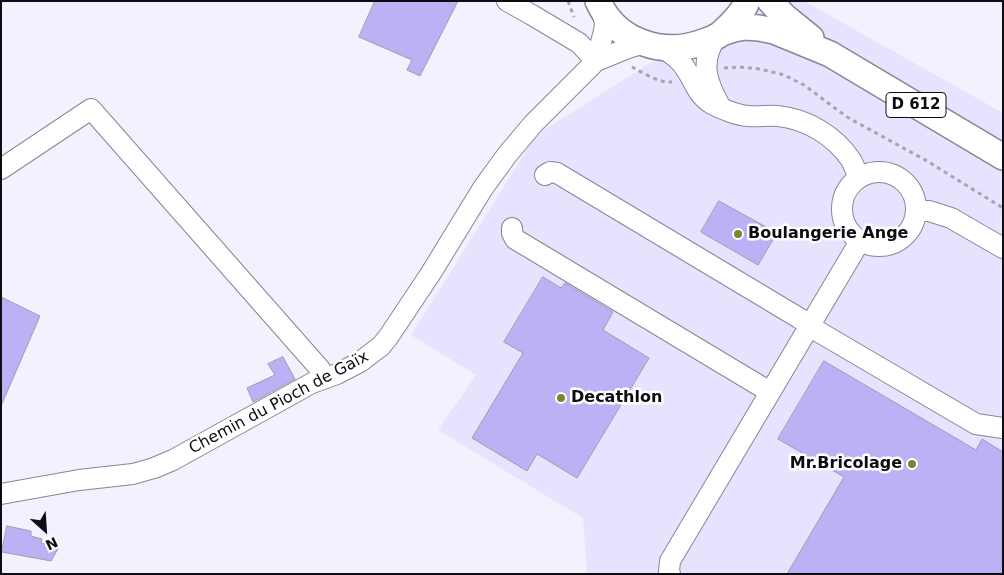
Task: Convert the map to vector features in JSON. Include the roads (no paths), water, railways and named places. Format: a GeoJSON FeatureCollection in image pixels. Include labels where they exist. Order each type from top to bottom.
{"type":"FeatureCollection","features":[{"type":"Feature","properties":{"kind":"main road"},"geometry":{"type":"LineString","coordinates":[[600,5],[614,24],[630,37],[655,46],[690,47],[719,35],[735,20],[747,1]]}},
{"type":"Feature","properties":{"kind":"main road","name":"D 612"},"geometry":{"type":"LineString","coordinates":[[770,1],[785,17],[830,54],[1003,157]]}},
{"type":"Feature","properties":{"kind":"main road","name":"D 612"},"geometry":{"type":"LineString","coordinates":[[719,35],[745,27],[759,28],[780,34],[830,54]]}},
{"type":"Feature","properties":{"kind":"street"},"geometry":{"type":"LineString","coordinates":[[507,1],[579,44],[596,61]]}},
{"type":"Feature","properties":{"kind":"street"},"geometry":{"type":"LineString","coordinates":[[596,61],[605,23],[600,5]]}},
{"type":"Feature","properties":{"kind":"street"},"geometry":{"type":"LineString","coordinates":[[719,35],[710,46],[707,71],[708,81],[721,108]]}},
{"type":"Feature","properties":{"kind":"street"},"geometry":{"type":"LineString","coordinates":[[655,46],[672,53],[684,66],[694,86],[711,104],[748,116],[790,118],[805,123],[832,138],[852,161],[859,178]]}},
{"type":"Feature","properties":{"kind":"street","name":"Chemin du Pioch de Gaïx"},"geometry":{"type":"LineString","coordinates":[[1,494],[79,480],[133,474],[154,468],[173,460],[312,383],[337,374],[360,362],[381,346],[395,328],[484,188],[507,155],[533,124],[596,61],[628,48],[655,46]]}},
{"type":"Feature","properties":{"kind":"street"},"geometry":{"type":"LineString","coordinates":[[1,169],[91,110],[320,369],[324,378]]}},
{"type":"Feature","properties":{"kind":"street"},"geometry":{"type":"LineString","coordinates":[[544,175],[550,172],[557,173],[976,424],[1003,428]]}},
{"type":"Feature","properties":{"kind":"street"},"geometry":{"type":"LineString","coordinates":[[880,172],[892,174],[910,188],[916,211],[913,222],[906,233],[897,241],[884,246],[872,246],[860,241],[850,233],[844,222],[841,210],[843,197],[849,186],[869,173],[880,172]]}},
{"type":"Feature","properties":{"kind":"street"},"geometry":{"type":"LineString","coordinates":[[916,211],[929,211],[951,218],[1003,248]]}},
{"type":"Feature","properties":{"kind":"street"},"geometry":{"type":"LineString","coordinates":[[512,228],[514,239],[770,392]]}},
{"type":"Feature","properties":{"kind":"street"},"geometry":{"type":"LineString","coordinates":[[670,574],[670,560],[860,241]]}},
{"type":"Feature","properties":{"kind":"place","name":"Boulangerie Ange"},"geometry":{"type":"Point","coordinates":[738,234]}},
{"type":"Feature","properties":{"kind":"place","name":"Decathlon"},"geometry":{"type":"Point","coordinates":[561,398]}},
{"type":"Feature","properties":{"kind":"place","name":"Mr.Bricolage"},"geometry":{"type":"Point","coordinates":[912,464]}}]}
